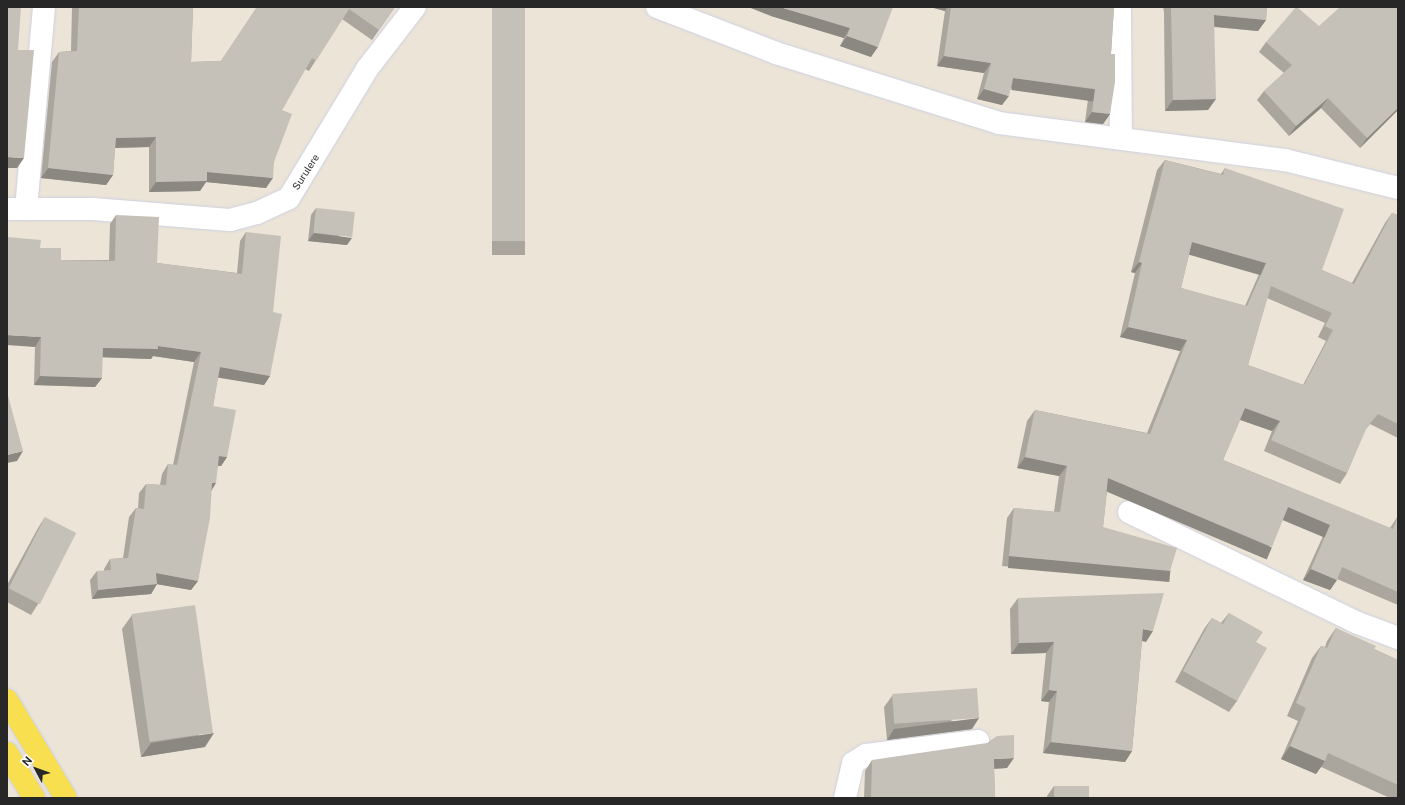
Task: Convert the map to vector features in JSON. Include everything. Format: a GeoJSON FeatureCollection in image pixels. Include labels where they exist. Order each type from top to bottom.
{"type":"FeatureCollection","features":[{"type":"Feature","properties":{"kind":"main road"},"geometry":{"type":"LineString","coordinates":[[7,700],[66,798]]}},
{"type":"Feature","properties":{"kind":"main road"},"geometry":{"type":"LineString","coordinates":[[7,753],[34,798]]}},
{"type":"Feature","properties":{"kind":"street"},"geometry":{"type":"LineString","coordinates":[[16,209],[44,7]]}},
{"type":"Feature","properties":{"kind":"street","name":"Surulere"},"geometry":{"type":"LineString","coordinates":[[16,209],[93,209],[230,220],[257,213],[289,198],[367,69],[415,7]]}},
{"type":"Feature","properties":{"kind":"street"},"geometry":{"type":"LineString","coordinates":[[657,7],[776,53],[999,123],[1285,160],[1398,188]]}},
{"type":"Feature","properties":{"kind":"street"},"geometry":{"type":"LineString","coordinates":[[1120,7],[1121,138]]}},
{"type":"Feature","properties":{"kind":"street"},"geometry":{"type":"LineString","coordinates":[[1129,512],[1358,623],[1398,638]]}},
{"type":"Feature","properties":{"kind":"street"},"geometry":{"type":"LineString","coordinates":[[845,798],[853,763],[866,755],[978,741]]}},
{"type":"Feature","properties":{"kind":"building"},"geometry":{"type":"Polygon","coordinates":[[[7,7],[21,7],[18,50],[34,50],[24,158],[7,157],[7,7]]]}},
{"type":"Feature","properties":{"kind":"building"},"geometry":{"type":"Polygon","coordinates":[[[79,7],[193,7],[191,62],[221,61],[257,7],[395,7],[379,30],[349,9],[316,61],[312,58],[282,110],[292,114],[274,162],[273,178],[207,172],[207,181],[156,182],[156,137],[116,138],[113,175],[48,168],[59,52],[77,51],[79,7]]]}},
{"type":"Feature","properties":{"kind":"building"},"geometry":{"type":"Polygon","coordinates":[[[492,7],[525,7],[525,241],[492,241],[492,7]]]}},
{"type":"Feature","properties":{"kind":"building"},"geometry":{"type":"Polygon","coordinates":[[[780,7],[893,7],[878,47],[847,36],[850,28],[780,7]]]}},
{"type":"Feature","properties":{"kind":"building"},"geometry":{"type":"Polygon","coordinates":[[[951,7],[1114,7],[1111,54],[1115,54],[1115,82],[1110,114],[1092,112],[1095,89],[1013,78],[1009,96],[984,89],[991,63],[944,56],[951,7]]]}},
{"type":"Feature","properties":{"kind":"building"},"geometry":{"type":"Polygon","coordinates":[[[1171,7],[1267,7],[1266,20],[1214,15],[1216,99],[1173,100],[1171,7]]]}},
{"type":"Feature","properties":{"kind":"building"},"geometry":{"type":"Polygon","coordinates":[[[1296,7],[1319,26],[1340,7],[1398,7],[1398,108],[1367,138],[1328,98],[1296,126],[1264,91],[1292,65],[1266,42],[1296,7]]]}},
{"type":"Feature","properties":{"kind":"building"},"geometry":{"type":"Polygon","coordinates":[[[1165,160],[1223,175],[1225,168],[1344,209],[1322,270],[1354,284],[1392,213],[1398,215],[1398,424],[1378,414],[1367,427],[1347,473],[1271,440],[1280,421],[1245,408],[1223,460],[1393,529],[1398,516],[1398,592],[1342,567],[1337,580],[1311,569],[1330,525],[1288,507],[1272,547],[1108,478],[1103,527],[1177,548],[1170,571],[1009,556],[1014,508],[1060,512],[1067,466],[1025,457],[1035,410],[1150,434],[1187,340],[1128,327],[1142,263],[1139,262],[1165,160]],[[1192,242],[1181,288],[1247,306],[1266,263],[1192,242]],[[1271,286],[1248,365],[1304,385],[1333,330],[1325,326],[1332,313],[1271,286]]]}},
{"type":"Feature","properties":{"kind":"building"},"geometry":{"type":"Polygon","coordinates":[[[316,208],[355,212],[352,237],[313,233],[316,208]]]}},
{"type":"Feature","properties":{"kind":"building"},"geometry":{"type":"Polygon","coordinates":[[[116,215],[159,217],[157,263],[242,274],[246,232],[281,236],[273,312],[282,314],[270,376],[220,367],[213,406],[236,410],[227,457],[219,456],[216,483],[212,483],[210,518],[198,581],[156,573],[157,584],[98,590],[97,571],[111,570],[110,559],[128,558],[136,508],[144,509],[146,484],[166,485],[168,464],[177,465],[201,352],[158,346],[158,349],[103,348],[102,378],[40,376],[41,337],[7,335],[7,237],[41,240],[40,248],[61,248],[61,260],[115,261],[116,215]]]}},
{"type":"Feature","properties":{"kind":"building"},"geometry":{"type":"Polygon","coordinates":[[[7,392],[23,451],[7,455],[7,392]]]}},
{"type":"Feature","properties":{"kind":"building"},"geometry":{"type":"Polygon","coordinates":[[[45,517],[76,533],[40,604],[9,588],[45,517]]]}},
{"type":"Feature","properties":{"kind":"building"},"geometry":{"type":"Polygon","coordinates":[[[1164,593],[1153,631],[1143,629],[1132,751],[1051,742],[1057,691],[1049,690],[1054,642],[1019,643],[1018,598],[1164,593]]]}},
{"type":"Feature","properties":{"kind":"building"},"geometry":{"type":"Polygon","coordinates":[[[195,605],[213,733],[150,742],[132,614],[195,605]]]}},
{"type":"Feature","properties":{"kind":"building"},"geometry":{"type":"Polygon","coordinates":[[[1229,613],[1263,632],[1256,642],[1267,648],[1237,701],[1183,671],[1212,618],[1223,624],[1229,613]]]}},
{"type":"Feature","properties":{"kind":"building"},"geometry":{"type":"Polygon","coordinates":[[[1336,628],[1376,646],[1374,649],[1398,660],[1398,785],[1328,753],[1325,761],[1290,746],[1306,708],[1296,703],[1321,646],[1327,648],[1336,628]]]}},
{"type":"Feature","properties":{"kind":"building"},"geometry":{"type":"Polygon","coordinates":[[[977,688],[979,718],[894,724],[892,694],[977,688]]]}},
{"type":"Feature","properties":{"kind":"building"},"geometry":{"type":"Polygon","coordinates":[[[1014,735],[1014,758],[994,759],[995,798],[871,798],[872,760],[987,743],[997,736],[1014,735]]]}},
{"type":"Feature","properties":{"kind":"building"},"geometry":{"type":"Polygon","coordinates":[[[1054,786],[1089,786],[1089,798],[1054,798],[1054,786]]]}}]}
